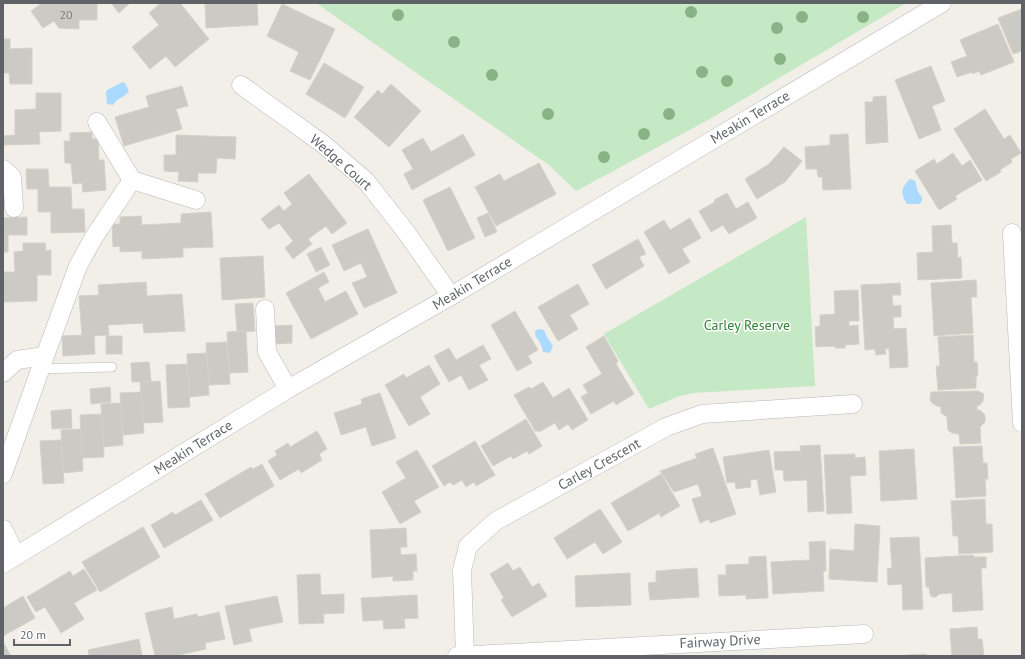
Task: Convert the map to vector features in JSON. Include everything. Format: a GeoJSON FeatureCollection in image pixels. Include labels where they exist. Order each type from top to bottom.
{"type":"FeatureCollection","features":[{"type":"Feature","properties":{"kind":"street","name":"Meakin Terrace"},"geometry":{"type":"LineString","coordinates":[[10,560],[288,389],[451,296],[942,3]]}},
{"type":"Feature","properties":{"kind":"street","name":"Wedge Court"},"geometry":{"type":"LineString","coordinates":[[241,85],[323,144],[366,181],[406,232],[451,296]]}},
{"type":"Feature","properties":{"kind":"street"},"geometry":{"type":"LineString","coordinates":[[97,122],[132,180],[196,200]]}},
{"type":"Feature","properties":{"kind":"street"},"geometry":{"type":"LineString","coordinates":[[3,169],[12,177],[14,208]]}},
{"type":"Feature","properties":{"kind":"street"},"geometry":{"type":"LineString","coordinates":[[3,474],[9,443],[42,362],[78,266],[94,237],[132,180]]}},
{"type":"Feature","properties":{"kind":"street"},"geometry":{"type":"LineString","coordinates":[[1012,233],[1022,423]]}},
{"type":"Feature","properties":{"kind":"street"},"geometry":{"type":"LineString","coordinates":[[265,309],[267,352],[288,389]]}},
{"type":"Feature","properties":{"kind":"street"},"geometry":{"type":"LineString","coordinates":[[3,373],[17,360],[42,362]]}},
{"type":"Feature","properties":{"kind":"street","name":"Carley Crescent"},"geometry":{"type":"LineString","coordinates":[[465,656],[462,570],[468,546],[496,521],[666,427],[702,414],[853,404]]}},
{"type":"Feature","properties":{"kind":"street"},"geometry":{"type":"LineString","coordinates":[[3,529],[10,560]]}},
{"type":"Feature","properties":{"kind":"street","name":"Fairway Drive"},"geometry":{"type":"LineString","coordinates":[[456,656],[625,651],[864,634]]}},
{"type":"Feature","properties":{"kind":"lane"},"geometry":{"type":"LineString","coordinates":[[42,362],[112,367]]}},
{"type":"Feature","properties":{"kind":"green space"},"geometry":{"type":"Polygon","coordinates":[[[316,3],[906,3],[708,120],[576,191],[549,165],[316,3]]]}},
{"type":"Feature","properties":{"kind":"green space","name":"Carley Reserve"},"geometry":{"type":"Polygon","coordinates":[[[806,217],[815,386],[693,393],[677,397],[649,409],[604,334],[806,217]]]}},
{"type":"Feature","properties":{"kind":"water"},"geometry":{"type":"Polygon","coordinates":[[[123,82],[129,91],[113,105],[107,104],[107,90],[123,82]]]}},
{"type":"Feature","properties":{"kind":"water"},"geometry":{"type":"Polygon","coordinates":[[[910,179],[915,181],[918,192],[922,197],[920,204],[907,204],[903,197],[903,188],[910,179]]]}},
{"type":"Feature","properties":{"kind":"water"},"geometry":{"type":"Polygon","coordinates":[[[538,329],[544,330],[553,346],[550,353],[543,352],[535,331],[538,329]]]}},
{"type":"Feature","properties":{"kind":"building"},"geometry":{"type":"Polygon","coordinates":[[[42,3],[97,3],[97,20],[79,20],[79,29],[59,28],[54,21],[43,28],[31,11],[42,3]]]}},
{"type":"Feature","properties":{"kind":"building"},"geometry":{"type":"Polygon","coordinates":[[[111,3],[130,3],[119,13],[111,3]]]}},
{"type":"Feature","properties":{"kind":"building"},"geometry":{"type":"Polygon","coordinates":[[[161,3],[180,3],[209,39],[175,67],[166,56],[150,69],[132,47],[159,25],[149,13],[161,3]]]}},
{"type":"Feature","properties":{"kind":"building"},"geometry":{"type":"Polygon","coordinates":[[[205,3],[257,3],[258,25],[206,28],[205,3]]]}},
{"type":"Feature","properties":{"kind":"building"},"geometry":{"type":"Polygon","coordinates":[[[282,4],[335,29],[310,80],[290,71],[299,52],[267,36],[282,4]]]}},
{"type":"Feature","properties":{"kind":"building"},"geometry":{"type":"Polygon","coordinates":[[[1022,9],[1022,51],[1013,54],[998,18],[1022,9]]]}},
{"type":"Feature","properties":{"kind":"building"},"geometry":{"type":"Polygon","coordinates":[[[998,24],[1014,62],[981,75],[979,71],[973,74],[972,72],[957,77],[951,62],[967,56],[960,40],[998,24]]]}},
{"type":"Feature","properties":{"kind":"building"},"geometry":{"type":"Polygon","coordinates":[[[3,39],[10,39],[10,49],[32,48],[32,84],[10,84],[9,73],[3,73],[3,39]]]}},
{"type":"Feature","properties":{"kind":"building"},"geometry":{"type":"Polygon","coordinates":[[[324,63],[364,87],[345,118],[306,94],[324,63]]]}},
{"type":"Feature","properties":{"kind":"building"},"geometry":{"type":"Polygon","coordinates":[[[931,66],[945,101],[932,106],[941,130],[919,139],[895,80],[931,66]]]}},
{"type":"Feature","properties":{"kind":"building"},"geometry":{"type":"Polygon","coordinates":[[[391,84],[421,111],[389,147],[354,117],[378,90],[382,94],[391,84]]]}},
{"type":"Feature","properties":{"kind":"building"},"geometry":{"type":"Polygon","coordinates":[[[182,86],[188,106],[176,109],[182,129],[124,146],[115,117],[149,107],[146,96],[182,86]]]}},
{"type":"Feature","properties":{"kind":"building"},"geometry":{"type":"Polygon","coordinates":[[[36,93],[61,93],[61,131],[39,132],[40,144],[3,145],[3,136],[15,135],[15,110],[36,109],[36,93]]]}},
{"type":"Feature","properties":{"kind":"building"},"geometry":{"type":"Polygon","coordinates":[[[886,96],[888,142],[866,144],[865,102],[873,102],[873,97],[886,96]]]}},
{"type":"Feature","properties":{"kind":"building"},"geometry":{"type":"Polygon","coordinates":[[[985,109],[1004,139],[1010,135],[1021,153],[1011,159],[1012,162],[1000,170],[1001,172],[986,181],[954,129],[985,109]]]}},
{"type":"Feature","properties":{"kind":"building"},"geometry":{"type":"Polygon","coordinates":[[[92,132],[92,139],[98,139],[99,160],[104,160],[106,190],[83,192],[82,183],[73,184],[71,163],[65,163],[64,141],[70,141],[70,133],[92,132]]]}},
{"type":"Feature","properties":{"kind":"building"},"geometry":{"type":"Polygon","coordinates":[[[463,134],[475,155],[412,190],[404,174],[413,169],[402,150],[423,138],[431,152],[463,134]]]}},
{"type":"Feature","properties":{"kind":"building"},"geometry":{"type":"Polygon","coordinates":[[[848,134],[851,189],[823,190],[822,177],[818,177],[817,169],[806,169],[805,147],[830,145],[830,135],[848,134]]]}},
{"type":"Feature","properties":{"kind":"building"},"geometry":{"type":"Polygon","coordinates":[[[176,135],[236,137],[235,159],[217,158],[216,173],[198,173],[198,182],[178,181],[179,172],[164,171],[164,155],[176,155],[176,135]]]}},
{"type":"Feature","properties":{"kind":"building"},"geometry":{"type":"Polygon","coordinates":[[[784,147],[802,161],[785,182],[757,199],[745,179],[769,164],[784,147]]]}},
{"type":"Feature","properties":{"kind":"building"},"geometry":{"type":"Polygon","coordinates":[[[953,153],[962,166],[970,160],[982,180],[955,196],[957,199],[939,210],[915,171],[934,159],[937,164],[953,153]]]}},
{"type":"Feature","properties":{"kind":"building"},"geometry":{"type":"Polygon","coordinates":[[[539,163],[556,194],[496,226],[475,187],[500,174],[504,181],[539,163]]]}},
{"type":"Feature","properties":{"kind":"building"},"geometry":{"type":"Polygon","coordinates":[[[26,169],[48,169],[49,187],[71,187],[72,209],[84,209],[85,232],[51,233],[51,212],[38,212],[38,189],[27,189],[26,169]]]}},
{"type":"Feature","properties":{"kind":"building"},"geometry":{"type":"Polygon","coordinates":[[[309,174],[347,223],[332,234],[326,226],[308,239],[312,244],[293,259],[285,248],[293,241],[279,223],[269,229],[261,219],[279,205],[284,211],[292,204],[284,193],[309,174]]]}},
{"type":"Feature","properties":{"kind":"building"},"geometry":{"type":"Polygon","coordinates":[[[450,187],[475,238],[448,251],[423,200],[450,187]]]}},
{"type":"Feature","properties":{"kind":"building"},"geometry":{"type":"Polygon","coordinates":[[[727,193],[736,209],[748,202],[757,218],[729,234],[723,225],[711,232],[699,211],[727,193]]]}},
{"type":"Feature","properties":{"kind":"building"},"geometry":{"type":"Polygon","coordinates":[[[211,212],[213,247],[183,248],[183,257],[142,259],[142,251],[120,252],[120,246],[113,247],[112,224],[120,224],[120,217],[141,216],[142,225],[181,223],[181,214],[211,212]]]}},
{"type":"Feature","properties":{"kind":"building"},"geometry":{"type":"Polygon","coordinates":[[[488,213],[497,232],[485,237],[477,218],[488,213]]]}},
{"type":"Feature","properties":{"kind":"building"},"geometry":{"type":"Polygon","coordinates":[[[27,217],[27,235],[8,235],[8,252],[3,252],[3,218],[27,217]]]}},
{"type":"Feature","properties":{"kind":"building"},"geometry":{"type":"Polygon","coordinates":[[[690,218],[701,238],[682,249],[690,262],[669,274],[644,232],[664,220],[670,230],[690,218]]]}},
{"type":"Feature","properties":{"kind":"building"},"geometry":{"type":"Polygon","coordinates":[[[951,225],[952,243],[957,243],[958,258],[961,257],[962,278],[918,280],[917,253],[933,252],[932,226],[951,225]]]}},
{"type":"Feature","properties":{"kind":"building"},"geometry":{"type":"Polygon","coordinates":[[[368,229],[397,293],[364,308],[352,283],[367,277],[361,263],[344,271],[332,245],[368,229]]]}},
{"type":"Feature","properties":{"kind":"building"},"geometry":{"type":"Polygon","coordinates":[[[638,239],[646,254],[639,257],[644,266],[606,289],[592,265],[638,239]]]}},
{"type":"Feature","properties":{"kind":"building"},"geometry":{"type":"Polygon","coordinates":[[[23,243],[45,243],[46,251],[51,250],[51,275],[37,275],[37,301],[3,302],[3,272],[15,272],[14,252],[23,251],[23,243]]]}},
{"type":"Feature","properties":{"kind":"building"},"geometry":{"type":"Polygon","coordinates":[[[321,247],[330,265],[316,272],[307,254],[321,247]]]}},
{"type":"Feature","properties":{"kind":"building"},"geometry":{"type":"Polygon","coordinates":[[[263,256],[265,297],[222,300],[220,258],[263,256]]]}},
{"type":"Feature","properties":{"kind":"building"},"geometry":{"type":"Polygon","coordinates":[[[324,272],[329,282],[318,288],[325,302],[346,291],[358,314],[311,339],[286,293],[324,272]]]}},
{"type":"Feature","properties":{"kind":"building"},"geometry":{"type":"Polygon","coordinates":[[[976,280],[977,297],[971,297],[973,333],[934,336],[931,283],[976,280]]]}},
{"type":"Feature","properties":{"kind":"building"},"geometry":{"type":"Polygon","coordinates":[[[146,282],[147,296],[182,294],[185,331],[144,333],[143,323],[108,325],[109,335],[94,336],[95,354],[63,356],[62,336],[82,335],[79,296],[99,295],[98,285],[146,282]]]}},
{"type":"Feature","properties":{"kind":"building"},"geometry":{"type":"Polygon","coordinates":[[[900,283],[901,295],[892,295],[893,306],[901,305],[901,317],[893,317],[894,329],[906,328],[908,367],[890,368],[889,348],[885,349],[886,354],[876,355],[875,349],[865,350],[861,285],[900,283]]]}},
{"type":"Feature","properties":{"kind":"building"},"geometry":{"type":"Polygon","coordinates":[[[578,284],[589,304],[570,315],[578,329],[558,341],[538,307],[578,284]]]}},
{"type":"Feature","properties":{"kind":"building"},"geometry":{"type":"Polygon","coordinates":[[[858,290],[859,321],[849,321],[849,326],[858,325],[859,344],[845,345],[845,348],[835,348],[835,346],[816,347],[815,327],[820,326],[820,315],[835,314],[834,291],[858,290]]]}},
{"type":"Feature","properties":{"kind":"building"},"geometry":{"type":"Polygon","coordinates":[[[253,303],[255,331],[237,332],[235,304],[253,303]]]}},
{"type":"Feature","properties":{"kind":"building"},"geometry":{"type":"Polygon","coordinates":[[[515,311],[538,350],[528,356],[532,363],[517,371],[491,325],[515,311]]]}},
{"type":"Feature","properties":{"kind":"building"},"geometry":{"type":"Polygon","coordinates":[[[292,325],[292,343],[275,344],[274,326],[292,325]]]}},
{"type":"Feature","properties":{"kind":"building"},"geometry":{"type":"Polygon","coordinates":[[[246,331],[248,372],[229,373],[227,332],[246,331]]]}},
{"type":"Feature","properties":{"kind":"building"},"geometry":{"type":"Polygon","coordinates":[[[973,335],[974,362],[977,362],[978,376],[976,376],[976,388],[938,390],[936,366],[940,366],[938,337],[973,335]]]}},
{"type":"Feature","properties":{"kind":"building"},"geometry":{"type":"Polygon","coordinates":[[[106,336],[122,336],[122,354],[106,354],[106,336]]]}},
{"type":"Feature","properties":{"kind":"building"},"geometry":{"type":"Polygon","coordinates":[[[604,336],[618,361],[616,364],[634,394],[616,405],[614,401],[591,414],[581,397],[588,393],[583,385],[602,374],[586,347],[604,336]]]}},
{"type":"Feature","properties":{"kind":"building"},"geometry":{"type":"Polygon","coordinates":[[[227,342],[230,384],[208,385],[206,343],[227,342]]]}},
{"type":"Feature","properties":{"kind":"building"},"geometry":{"type":"Polygon","coordinates":[[[483,345],[491,359],[479,365],[488,380],[469,390],[461,375],[449,382],[434,356],[449,348],[456,360],[483,345]]]}},
{"type":"Feature","properties":{"kind":"building"},"geometry":{"type":"Polygon","coordinates":[[[207,353],[209,395],[189,397],[187,354],[207,353]]]}},
{"type":"Feature","properties":{"kind":"building"},"geometry":{"type":"Polygon","coordinates":[[[149,362],[151,381],[132,382],[131,363],[149,362]]]}},
{"type":"Feature","properties":{"kind":"building"},"geometry":{"type":"Polygon","coordinates":[[[187,364],[190,407],[168,408],[166,365],[187,364]]]}},
{"type":"Feature","properties":{"kind":"building"},"geometry":{"type":"Polygon","coordinates":[[[429,365],[440,384],[420,397],[430,414],[409,426],[385,385],[404,374],[406,378],[429,365]]]}},
{"type":"Feature","properties":{"kind":"building"},"geometry":{"type":"Polygon","coordinates":[[[160,381],[163,422],[143,423],[140,382],[160,381]]]}},
{"type":"Feature","properties":{"kind":"building"},"geometry":{"type":"Polygon","coordinates":[[[543,382],[553,398],[569,388],[588,420],[572,430],[568,424],[559,430],[555,423],[539,432],[538,430],[536,432],[514,395],[529,387],[531,389],[543,382]]]}},
{"type":"Feature","properties":{"kind":"building"},"geometry":{"type":"Polygon","coordinates":[[[110,387],[111,402],[91,404],[90,389],[110,387]]]}},
{"type":"Feature","properties":{"kind":"building"},"geometry":{"type":"Polygon","coordinates":[[[978,391],[984,394],[983,401],[977,406],[977,411],[980,410],[985,415],[985,422],[980,427],[981,443],[960,444],[959,434],[952,433],[948,430],[947,417],[941,413],[941,406],[939,407],[930,400],[931,392],[978,391]]]}},
{"type":"Feature","properties":{"kind":"building"},"geometry":{"type":"Polygon","coordinates":[[[141,392],[144,433],[123,435],[120,393],[141,392]]]}},
{"type":"Feature","properties":{"kind":"building"},"geometry":{"type":"Polygon","coordinates":[[[380,393],[396,438],[372,446],[366,427],[341,435],[334,413],[362,404],[361,399],[380,393]]]}},
{"type":"Feature","properties":{"kind":"building"},"geometry":{"type":"Polygon","coordinates":[[[121,403],[123,445],[103,447],[101,404],[121,403]]]}},
{"type":"Feature","properties":{"kind":"building"},"geometry":{"type":"Polygon","coordinates":[[[71,409],[72,428],[52,429],[51,411],[71,409]]]}},
{"type":"Feature","properties":{"kind":"building"},"geometry":{"type":"Polygon","coordinates":[[[102,414],[104,457],[82,458],[80,415],[102,414]]]}},
{"type":"Feature","properties":{"kind":"building"},"geometry":{"type":"Polygon","coordinates":[[[526,419],[542,446],[529,454],[527,451],[513,459],[511,456],[493,466],[481,446],[526,419]]]}},
{"type":"Feature","properties":{"kind":"building"},"geometry":{"type":"Polygon","coordinates":[[[81,429],[83,471],[63,473],[61,430],[81,429]]]}},
{"type":"Feature","properties":{"kind":"building"},"geometry":{"type":"Polygon","coordinates":[[[317,431],[327,449],[319,454],[322,460],[301,473],[299,469],[280,480],[268,461],[277,455],[275,451],[288,443],[290,447],[317,431]]]}},
{"type":"Feature","properties":{"kind":"building"},"geometry":{"type":"Polygon","coordinates":[[[61,440],[64,483],[43,484],[40,441],[61,440]]]}},
{"type":"Feature","properties":{"kind":"building"},"geometry":{"type":"Polygon","coordinates":[[[475,441],[495,475],[476,486],[474,482],[466,487],[462,480],[453,485],[450,482],[444,486],[432,466],[475,441]]]}},
{"type":"Feature","properties":{"kind":"building"},"geometry":{"type":"Polygon","coordinates":[[[820,445],[824,511],[808,512],[807,480],[784,481],[783,470],[775,470],[774,452],[801,451],[800,446],[820,445]]]}},
{"type":"Feature","properties":{"kind":"building"},"geometry":{"type":"Polygon","coordinates":[[[982,446],[983,463],[987,463],[988,479],[985,479],[986,496],[956,498],[953,447],[982,446]]]}},
{"type":"Feature","properties":{"kind":"building"},"geometry":{"type":"Polygon","coordinates":[[[713,448],[736,514],[710,523],[709,519],[700,523],[692,499],[702,496],[698,484],[674,492],[660,471],[697,458],[695,454],[713,448]]]}},
{"type":"Feature","properties":{"kind":"building"},"geometry":{"type":"Polygon","coordinates":[[[914,449],[917,499],[881,501],[879,451],[914,449]]]}},
{"type":"Feature","properties":{"kind":"building"},"geometry":{"type":"Polygon","coordinates":[[[417,450],[439,487],[414,501],[421,512],[400,524],[382,492],[406,478],[396,462],[417,450]]]}},
{"type":"Feature","properties":{"kind":"building"},"geometry":{"type":"Polygon","coordinates":[[[769,450],[776,492],[760,495],[757,479],[750,480],[751,487],[736,489],[735,482],[727,483],[723,457],[769,450]]]}},
{"type":"Feature","properties":{"kind":"building"},"geometry":{"type":"Polygon","coordinates":[[[855,454],[855,458],[865,457],[866,475],[850,476],[852,513],[827,514],[824,455],[855,454]]]}},
{"type":"Feature","properties":{"kind":"building"},"geometry":{"type":"Polygon","coordinates":[[[262,464],[274,486],[220,518],[205,494],[251,467],[253,469],[262,464]]]}},
{"type":"Feature","properties":{"kind":"building"},"geometry":{"type":"Polygon","coordinates":[[[661,474],[680,506],[661,517],[659,513],[628,531],[611,503],[661,474]]]}},
{"type":"Feature","properties":{"kind":"building"},"geometry":{"type":"Polygon","coordinates":[[[985,499],[986,524],[992,524],[993,552],[959,554],[958,536],[953,536],[951,501],[985,499]]]}},
{"type":"Feature","properties":{"kind":"building"},"geometry":{"type":"Polygon","coordinates":[[[201,500],[213,520],[164,548],[151,525],[173,512],[175,515],[201,500]]]}},
{"type":"Feature","properties":{"kind":"building"},"geometry":{"type":"Polygon","coordinates":[[[600,509],[622,542],[603,554],[595,542],[567,559],[554,538],[600,509]]]}},
{"type":"Feature","properties":{"kind":"building"},"geometry":{"type":"Polygon","coordinates":[[[855,524],[880,526],[877,582],[829,579],[830,549],[854,551],[855,524]]]}},
{"type":"Feature","properties":{"kind":"building"},"geometry":{"type":"Polygon","coordinates":[[[143,527],[160,557],[100,592],[82,562],[143,527]]]}},
{"type":"Feature","properties":{"kind":"building"},"geometry":{"type":"Polygon","coordinates":[[[406,528],[407,547],[400,547],[401,555],[416,554],[417,571],[413,571],[413,580],[393,581],[393,576],[372,578],[370,530],[406,528]]]}},
{"type":"Feature","properties":{"kind":"building"},"geometry":{"type":"Polygon","coordinates":[[[919,537],[923,609],[903,610],[902,584],[888,585],[887,569],[892,568],[890,538],[919,537]]]}},
{"type":"Feature","properties":{"kind":"building"},"geometry":{"type":"Polygon","coordinates":[[[825,541],[826,571],[823,571],[824,591],[773,594],[771,562],[810,560],[809,542],[825,541]]]}},
{"type":"Feature","properties":{"kind":"building"},"geometry":{"type":"Polygon","coordinates":[[[973,555],[974,557],[986,557],[986,568],[981,568],[983,610],[953,612],[952,593],[939,594],[936,597],[932,597],[929,587],[926,587],[925,558],[973,555]]]}},
{"type":"Feature","properties":{"kind":"building"},"geometry":{"type":"Polygon","coordinates":[[[766,556],[768,598],[746,599],[746,595],[719,596],[718,575],[726,575],[726,565],[749,564],[749,557],[766,556]]]}},
{"type":"Feature","properties":{"kind":"building"},"geometry":{"type":"Polygon","coordinates":[[[508,563],[513,571],[520,567],[532,587],[539,583],[547,596],[512,617],[501,600],[504,598],[490,574],[508,563]]]}},
{"type":"Feature","properties":{"kind":"building"},"geometry":{"type":"Polygon","coordinates":[[[697,568],[699,597],[650,600],[648,583],[656,582],[656,571],[697,568]]]}},
{"type":"Feature","properties":{"kind":"building"},"geometry":{"type":"Polygon","coordinates":[[[84,569],[97,590],[74,603],[84,619],[61,633],[45,607],[36,612],[27,597],[70,571],[73,576],[84,569]]]}},
{"type":"Feature","properties":{"kind":"building"},"geometry":{"type":"Polygon","coordinates":[[[630,573],[631,605],[576,607],[575,576],[630,573]]]}},
{"type":"Feature","properties":{"kind":"building"},"geometry":{"type":"Polygon","coordinates":[[[320,574],[321,595],[344,594],[344,613],[323,614],[324,623],[299,624],[297,575],[320,574]]]}},
{"type":"Feature","properties":{"kind":"building"},"geometry":{"type":"Polygon","coordinates":[[[417,595],[418,618],[404,619],[405,628],[384,629],[383,620],[363,621],[361,598],[417,595]]]}},
{"type":"Feature","properties":{"kind":"building"},"geometry":{"type":"Polygon","coordinates":[[[23,596],[35,618],[3,636],[3,608],[23,596]]]}},
{"type":"Feature","properties":{"kind":"building"},"geometry":{"type":"Polygon","coordinates":[[[277,596],[283,622],[249,629],[252,641],[234,645],[225,606],[277,596]]]}},
{"type":"Feature","properties":{"kind":"building"},"geometry":{"type":"Polygon","coordinates":[[[172,607],[174,619],[197,614],[198,617],[219,612],[225,639],[205,643],[206,649],[174,656],[155,656],[145,613],[172,607]]]}},
{"type":"Feature","properties":{"kind":"building"},"geometry":{"type":"Polygon","coordinates":[[[977,627],[978,639],[982,639],[984,656],[952,656],[950,629],[977,627]]]}},
{"type":"Feature","properties":{"kind":"building"},"geometry":{"type":"Polygon","coordinates":[[[139,639],[142,656],[89,656],[88,650],[139,639]]]}},
{"type":"Feature","properties":{"kind":"building"},"geometry":{"type":"Polygon","coordinates":[[[3,642],[11,656],[3,656],[3,642]]]}},
{"type":"Feature","properties":{"kind":"building"},"geometry":{"type":"Polygon","coordinates":[[[926,654],[927,656],[906,656],[906,655],[926,654]]]}}]}
